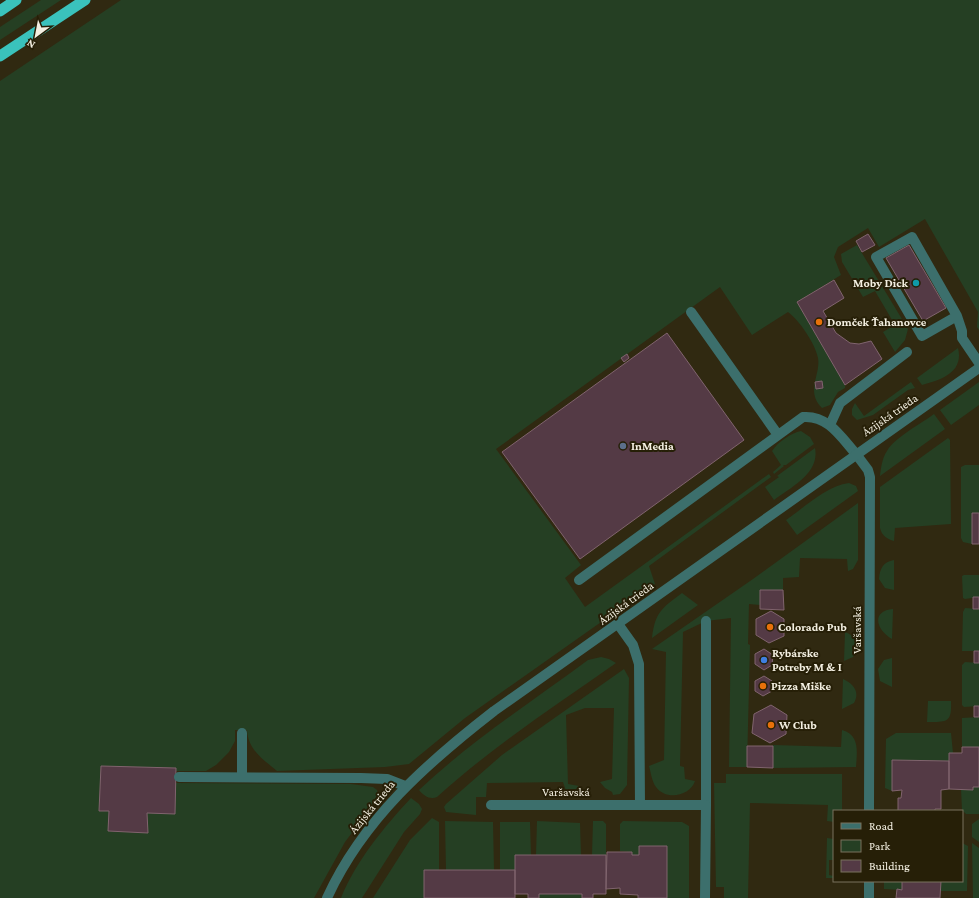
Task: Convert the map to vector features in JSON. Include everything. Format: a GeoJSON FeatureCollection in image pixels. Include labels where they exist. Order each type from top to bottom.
{"type":"FeatureCollection","features":[{"type":"Feature","properties":{"kind":"highway"},"geometry":{"type":"LineString","coordinates":[[0,11],[16,0]]}},
{"type":"Feature","properties":{"kind":"highway"},"geometry":{"type":"LineString","coordinates":[[0,56],[85,0]]}},
{"type":"Feature","properties":{"kind":"street"},"geometry":{"type":"LineString","coordinates":[[957,316],[922,336],[876,257],[912,237],[957,316],[962,331],[962,338],[979,364]]}},
{"type":"Feature","properties":{"kind":"street"},"geometry":{"type":"LineString","coordinates":[[691,312],[778,435]]}},
{"type":"Feature","properties":{"kind":"street"},"geometry":{"type":"LineString","coordinates":[[579,580],[803,417],[813,416],[830,424],[840,403],[907,352]]}},
{"type":"Feature","properties":{"kind":"street","name":"Ázijská trieda"},"geometry":{"type":"LineString","coordinates":[[327,898],[339,875],[361,840],[405,786],[431,762],[494,711],[979,368]]}},
{"type":"Feature","properties":{"kind":"street","name":"Varšavská"},"geometry":{"type":"LineString","coordinates":[[830,424],[856,454],[868,470],[870,477],[869,810]]}},
{"type":"Feature","properties":{"kind":"street"},"geometry":{"type":"LineString","coordinates":[[704,898],[706,806],[706,621]]}},
{"type":"Feature","properties":{"kind":"street"},"geometry":{"type":"LineString","coordinates":[[618,624],[633,645],[639,664],[640,805]]}},
{"type":"Feature","properties":{"kind":"street"},"geometry":{"type":"LineString","coordinates":[[242,733],[242,778]]}},
{"type":"Feature","properties":{"kind":"street"},"geometry":{"type":"LineString","coordinates":[[179,777],[387,779],[405,786]]}},
{"type":"Feature","properties":{"kind":"street","name":"Varšavská"},"geometry":{"type":"LineString","coordinates":[[492,805],[706,806]]}},
{"type":"Feature","properties":{"kind":"street"},"geometry":{"type":"LineString","coordinates":[[869,882],[869,898]]}},
{"type":"Feature","properties":{"kind":"green space"},"geometry":{"type":"Polygon","coordinates":[[[41,0],[61,0],[0,40],[0,27],[41,0]]]}},
{"type":"Feature","properties":{"kind":"green space"},"geometry":{"type":"Polygon","coordinates":[[[121,0],[979,0],[979,330],[977,327],[978,312],[925,219],[879,247],[868,228],[838,247],[834,257],[841,275],[797,302],[845,385],[845,388],[838,392],[830,405],[822,408],[817,402],[814,389],[818,371],[818,358],[814,346],[797,320],[788,312],[752,335],[720,287],[496,449],[581,565],[565,578],[585,607],[769,474],[771,477],[649,566],[655,584],[465,718],[409,764],[385,767],[277,771],[253,749],[247,730],[235,730],[235,741],[229,752],[216,765],[206,771],[176,771],[175,768],[101,766],[99,811],[109,811],[109,831],[148,833],[147,813],[175,783],[351,784],[373,787],[377,790],[379,797],[345,842],[314,898],[0,898],[0,81],[121,0]]]}},
{"type":"Feature","properties":{"kind":"green space"},"geometry":{"type":"Polygon","coordinates":[[[857,245],[908,329],[905,340],[895,352],[883,332],[895,325],[875,291],[863,297],[842,262],[841,254],[857,245]]]}},
{"type":"Feature","properties":{"kind":"green space"},"geometry":{"type":"Polygon","coordinates":[[[958,348],[958,363],[955,369],[944,377],[922,385],[917,378],[958,348]]]}},
{"type":"Feature","properties":{"kind":"green space"},"geometry":{"type":"Polygon","coordinates":[[[911,382],[915,388],[908,390],[873,415],[857,420],[852,415],[852,409],[855,403],[864,416],[911,382]]]}},
{"type":"Feature","properties":{"kind":"green space"},"geometry":{"type":"Polygon","coordinates":[[[979,382],[979,405],[951,425],[940,410],[979,382]]]}},
{"type":"Feature","properties":{"kind":"green space"},"geometry":{"type":"Polygon","coordinates":[[[934,414],[945,429],[880,476],[884,457],[891,446],[902,436],[934,414]]]}},
{"type":"Feature","properties":{"kind":"green space"},"geometry":{"type":"Polygon","coordinates":[[[801,431],[810,437],[814,444],[786,465],[783,465],[784,466],[774,474],[773,472],[781,465],[772,451],[785,438],[801,431]]]}},
{"type":"Feature","properties":{"kind":"green space"},"geometry":{"type":"Polygon","coordinates":[[[948,438],[950,440],[951,524],[895,528],[894,541],[887,538],[883,535],[880,528],[880,487],[948,438]]]}},
{"type":"Feature","properties":{"kind":"green space"},"geometry":{"type":"Polygon","coordinates":[[[815,448],[813,465],[809,472],[796,484],[774,500],[765,487],[779,477],[777,476],[815,448]]]}},
{"type":"Feature","properties":{"kind":"green space"},"geometry":{"type":"Polygon","coordinates":[[[965,465],[979,465],[979,513],[972,514],[972,544],[963,542],[961,538],[961,467],[965,465]]]}},
{"type":"Feature","properties":{"kind":"green space"},"geometry":{"type":"Polygon","coordinates":[[[849,483],[856,486],[858,491],[797,535],[786,520],[832,488],[849,483]]]}},
{"type":"Feature","properties":{"kind":"green space"},"geometry":{"type":"Polygon","coordinates":[[[858,503],[858,560],[853,569],[848,571],[847,559],[800,558],[799,577],[783,578],[783,590],[760,590],[760,605],[749,604],[748,644],[750,645],[747,767],[729,767],[731,618],[706,621],[683,632],[680,766],[684,767],[685,779],[695,781],[688,790],[677,795],[666,794],[660,791],[654,783],[649,766],[664,760],[666,652],[652,649],[753,579],[858,503]]]}},
{"type":"Feature","properties":{"kind":"green space"},"geometry":{"type":"Polygon","coordinates":[[[894,560],[894,590],[885,588],[879,579],[883,566],[887,562],[894,560]]]}},
{"type":"Feature","properties":{"kind":"green space"},"geometry":{"type":"Polygon","coordinates":[[[979,575],[979,597],[963,598],[962,576],[979,575]]]}},
{"type":"Feature","properties":{"kind":"green space"},"geometry":{"type":"Polygon","coordinates":[[[682,593],[698,605],[652,638],[655,622],[661,611],[682,593]]]}},
{"type":"Feature","properties":{"kind":"green space"},"geometry":{"type":"Polygon","coordinates":[[[965,608],[979,609],[979,651],[962,651],[963,612],[965,608]]]}},
{"type":"Feature","properties":{"kind":"green space"},"geometry":{"type":"Polygon","coordinates":[[[893,609],[892,639],[883,631],[878,622],[881,613],[893,609]]]}},
{"type":"Feature","properties":{"kind":"green space"},"geometry":{"type":"Polygon","coordinates":[[[845,632],[854,639],[856,649],[853,657],[844,661],[845,632]]]}},
{"type":"Feature","properties":{"kind":"green space"},"geometry":{"type":"Polygon","coordinates":[[[601,657],[616,663],[502,744],[437,797],[427,797],[419,790],[459,755],[501,723],[588,660],[601,657]]]}},
{"type":"Feature","properties":{"kind":"green space"},"geometry":{"type":"Polygon","coordinates":[[[892,658],[892,687],[880,681],[878,669],[884,660],[892,658]]]}},
{"type":"Feature","properties":{"kind":"green space"},"geometry":{"type":"Polygon","coordinates":[[[965,662],[979,663],[979,706],[964,707],[962,705],[962,665],[965,662]]]}},
{"type":"Feature","properties":{"kind":"green space"},"geometry":{"type":"Polygon","coordinates":[[[624,669],[629,678],[627,785],[620,794],[613,795],[612,792],[605,788],[600,782],[612,779],[614,708],[585,708],[566,715],[568,784],[579,786],[568,797],[563,782],[487,783],[486,797],[476,797],[476,815],[446,812],[444,807],[446,804],[502,755],[624,669]]]}},
{"type":"Feature","properties":{"kind":"green space"},"geometry":{"type":"Polygon","coordinates":[[[843,679],[850,683],[855,689],[856,699],[854,703],[842,709],[843,679]]]}},
{"type":"Feature","properties":{"kind":"green space"},"geometry":{"type":"Polygon","coordinates":[[[928,701],[951,701],[950,714],[947,720],[927,722],[928,701]]]}},
{"type":"Feature","properties":{"kind":"green space"},"geometry":{"type":"Polygon","coordinates":[[[979,717],[979,747],[962,747],[962,718],[979,717]]]}},
{"type":"Feature","properties":{"kind":"green space"},"geometry":{"type":"Polygon","coordinates":[[[842,730],[848,732],[855,740],[857,750],[856,767],[773,768],[773,745],[841,747],[842,730]]]}},
{"type":"Feature","properties":{"kind":"green space"},"geometry":{"type":"Polygon","coordinates":[[[896,733],[951,733],[953,753],[949,761],[893,760],[892,791],[885,788],[886,739],[896,733]]]}},
{"type":"Feature","properties":{"kind":"green space"},"geometry":{"type":"Polygon","coordinates":[[[726,774],[842,774],[842,810],[833,810],[833,822],[827,821],[828,805],[750,803],[748,898],[724,898],[724,887],[716,887],[714,783],[726,783],[726,774]]]}},
{"type":"Feature","properties":{"kind":"green space"},"geometry":{"type":"Polygon","coordinates":[[[973,787],[979,787],[979,814],[966,814],[962,810],[961,789],[973,790],[973,787]]]}},
{"type":"Feature","properties":{"kind":"green space"},"geometry":{"type":"Polygon","coordinates":[[[411,798],[419,804],[422,809],[420,814],[404,832],[362,898],[341,898],[354,871],[372,845],[411,798]]]}},
{"type":"Feature","properties":{"kind":"green space"},"geometry":{"type":"Polygon","coordinates":[[[432,818],[439,822],[439,870],[425,870],[424,898],[373,898],[410,840],[432,818]]]}},
{"type":"Feature","properties":{"kind":"green space"},"geometry":{"type":"Polygon","coordinates":[[[979,819],[979,842],[972,837],[972,824],[979,819]]]}},
{"type":"Feature","properties":{"kind":"green space"},"geometry":{"type":"Polygon","coordinates":[[[445,821],[493,822],[494,870],[446,870],[445,821]]]}},
{"type":"Feature","properties":{"kind":"green space"},"geometry":{"type":"Polygon","coordinates":[[[537,821],[580,823],[581,855],[536,855],[537,821]]]}},
{"type":"Feature","properties":{"kind":"green space"},"geometry":{"type":"Polygon","coordinates":[[[593,821],[603,821],[606,824],[606,855],[592,855],[593,821]]]}},
{"type":"Feature","properties":{"kind":"green space"},"geometry":{"type":"Polygon","coordinates":[[[623,821],[682,822],[689,826],[689,898],[667,898],[667,846],[639,846],[639,855],[632,855],[631,852],[620,851],[620,824],[623,821]]]}},
{"type":"Feature","properties":{"kind":"green space"},"geometry":{"type":"Polygon","coordinates":[[[500,822],[530,822],[531,855],[515,855],[515,870],[500,870],[500,822]]]}},
{"type":"Feature","properties":{"kind":"green space"},"geometry":{"type":"Polygon","coordinates":[[[827,838],[833,839],[833,860],[829,860],[829,875],[833,876],[833,878],[826,878],[827,838]]]}},
{"type":"Feature","properties":{"kind":"green space"},"geometry":{"type":"Polygon","coordinates":[[[972,843],[979,848],[979,898],[973,898],[972,843]]]}},
{"type":"Feature","properties":{"kind":"green space"},"geometry":{"type":"Polygon","coordinates":[[[963,844],[968,846],[967,891],[941,891],[941,882],[963,882],[963,844]]]}},
{"type":"Feature","properties":{"kind":"green space"},"geometry":{"type":"Polygon","coordinates":[[[884,882],[902,882],[902,890],[884,889],[884,882]]]}},
{"type":"Feature","properties":{"kind":"green space"},"geometry":{"type":"Polygon","coordinates":[[[539,894],[582,894],[582,898],[539,898],[539,894]]]}},
{"type":"Feature","properties":{"kind":"building"},"geometry":{"type":"Polygon","coordinates":[[[868,234],[875,245],[862,252],[856,241],[868,234]]]}},
{"type":"Feature","properties":{"kind":"building","name":"Moby Dick"},"geometry":{"type":"Polygon","coordinates":[[[909,245],[946,308],[923,321],[886,258],[909,245]]]}},
{"type":"Feature","properties":{"kind":"building","name":"Domček Ťahanovce"},"geometry":{"type":"Polygon","coordinates":[[[834,280],[844,298],[823,311],[836,333],[850,343],[859,344],[871,341],[882,359],[845,385],[797,302],[834,280]]]}},
{"type":"Feature","properties":{"kind":"building","name":"InMedia"},"geometry":{"type":"Polygon","coordinates":[[[667,333],[744,440],[580,559],[502,452],[667,333]]]}},
{"type":"Feature","properties":{"kind":"building"},"geometry":{"type":"Polygon","coordinates":[[[627,354],[629,358],[624,362],[621,358],[627,354]]]}},
{"type":"Feature","properties":{"kind":"building"},"geometry":{"type":"Polygon","coordinates":[[[822,381],[823,388],[816,389],[815,382],[822,381]]]}},
{"type":"Feature","properties":{"kind":"building"},"geometry":{"type":"Polygon","coordinates":[[[972,513],[979,513],[979,544],[972,544],[972,513]]]}},
{"type":"Feature","properties":{"kind":"building"},"geometry":{"type":"Polygon","coordinates":[[[760,590],[783,590],[784,610],[760,609],[760,590]]]}},
{"type":"Feature","properties":{"kind":"building"},"geometry":{"type":"Polygon","coordinates":[[[973,597],[979,597],[979,609],[973,609],[973,597]]]}},
{"type":"Feature","properties":{"kind":"building"},"geometry":{"type":"Polygon","coordinates":[[[771,611],[784,619],[784,636],[769,643],[756,635],[756,619],[771,611]]]}},
{"type":"Feature","properties":{"kind":"building"},"geometry":{"type":"Polygon","coordinates":[[[764,649],[773,655],[772,665],[764,670],[755,664],[755,654],[764,649]]]}},
{"type":"Feature","properties":{"kind":"building"},"geometry":{"type":"Polygon","coordinates":[[[974,651],[979,651],[979,663],[974,663],[974,651]]]}},
{"type":"Feature","properties":{"kind":"building"},"geometry":{"type":"Polygon","coordinates":[[[764,676],[772,681],[772,691],[763,696],[755,691],[755,681],[764,676]]]}},
{"type":"Feature","properties":{"kind":"building"},"geometry":{"type":"Polygon","coordinates":[[[771,705],[787,715],[786,734],[770,743],[752,733],[754,714],[771,705]]]}},
{"type":"Feature","properties":{"kind":"building"},"geometry":{"type":"Polygon","coordinates":[[[974,706],[979,706],[979,717],[974,717],[974,706]]]}},
{"type":"Feature","properties":{"kind":"building"},"geometry":{"type":"Polygon","coordinates":[[[747,746],[773,746],[773,768],[747,767],[747,746]]]}},
{"type":"Feature","properties":{"kind":"building"},"geometry":{"type":"Polygon","coordinates":[[[962,747],[979,747],[979,787],[973,787],[973,790],[949,789],[949,753],[962,753],[962,747]]]}},
{"type":"Feature","properties":{"kind":"building"},"geometry":{"type":"Polygon","coordinates":[[[892,760],[949,761],[949,789],[941,790],[941,809],[898,810],[898,798],[901,798],[902,790],[892,791],[892,760]]]}},
{"type":"Feature","properties":{"kind":"building"},"geometry":{"type":"Polygon","coordinates":[[[101,766],[176,768],[175,814],[147,813],[148,833],[108,831],[109,811],[99,811],[101,766]]]}},
{"type":"Feature","properties":{"kind":"building"},"geometry":{"type":"Polygon","coordinates":[[[639,846],[667,846],[667,898],[638,898],[638,895],[620,894],[620,888],[606,889],[607,852],[632,852],[632,855],[639,855],[639,846]]]}},
{"type":"Feature","properties":{"kind":"building"},"geometry":{"type":"Polygon","coordinates":[[[515,855],[606,855],[606,894],[593,894],[593,898],[582,898],[582,894],[539,894],[539,898],[528,898],[528,894],[515,894],[515,855]]]}},
{"type":"Feature","properties":{"kind":"building"},"geometry":{"type":"Polygon","coordinates":[[[424,870],[515,870],[515,898],[424,898],[424,870]]]}},
{"type":"Feature","properties":{"kind":"building"},"geometry":{"type":"Polygon","coordinates":[[[902,882],[941,882],[940,898],[896,898],[897,889],[902,890],[902,882]]]}},
{"type":"Feature","properties":{"kind":"place","name":"Moby Dick"},"geometry":{"type":"Point","coordinates":[916,283]}},
{"type":"Feature","properties":{"kind":"place","name":"Domček Ťahanovce"},"geometry":{"type":"Point","coordinates":[819,322]}},
{"type":"Feature","properties":{"kind":"place","name":"InMedia"},"geometry":{"type":"Point","coordinates":[623,446]}},
{"type":"Feature","properties":{"kind":"place","name":"Colorado Pub"},"geometry":{"type":"Point","coordinates":[770,627]}},
{"type":"Feature","properties":{"kind":"place","name":"Rybárske Potreby M & I"},"geometry":{"type":"Point","coordinates":[764,660]}},
{"type":"Feature","properties":{"kind":"place","name":"Pizza Miške"},"geometry":{"type":"Point","coordinates":[763,686]}},
{"type":"Feature","properties":{"kind":"place","name":"W Club"},"geometry":{"type":"Point","coordinates":[771,725]}}]}
